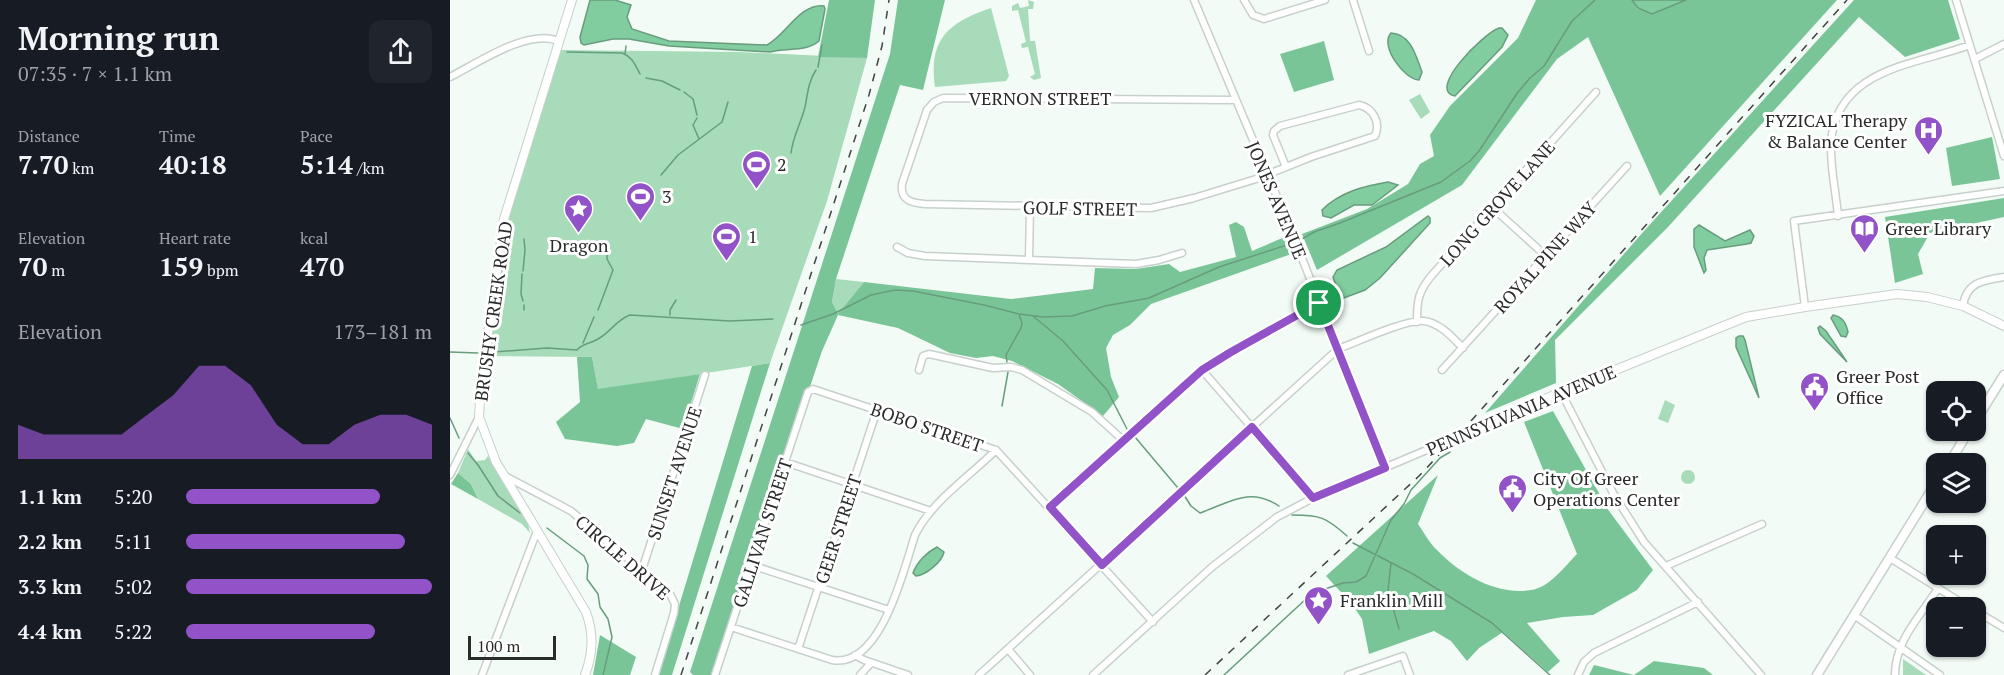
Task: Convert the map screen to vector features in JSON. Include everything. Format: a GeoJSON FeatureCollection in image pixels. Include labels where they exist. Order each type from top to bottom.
{"type":"FeatureCollection","features":[{"type":"Feature","properties":{"kind":"main road"},"geometry":{"type":"LineString","coordinates":[[1986,404],[2004,375]]}},
{"type":"Feature","properties":{"kind":"main road"},"geometry":{"type":"LineString","coordinates":[[1816,675],[1926,499]]}},
{"type":"Feature","properties":{"kind":"street","name":"BRUSHY CREEK ROAD"},"geometry":{"type":"LineString","coordinates":[[572,0],[504,219],[481,384],[479,417],[489,448],[586,612],[592,630],[592,645],[585,675]]}},
{"type":"Feature","properties":{"kind":"street","name":"JONES AVENUE"},"geometry":{"type":"LineString","coordinates":[[1194,0],[1267,174],[1385,468]]}},
{"type":"Feature","properties":{"kind":"street"},"geometry":{"type":"LineString","coordinates":[[1244,0],[1253,15],[1264,19],[1326,0]]}},
{"type":"Feature","properties":{"kind":"street"},"geometry":{"type":"LineString","coordinates":[[1353,0],[1369,51]]}},
{"type":"Feature","properties":{"kind":"street"},"geometry":{"type":"LineString","coordinates":[[1956,0],[2004,156]]}},
{"type":"Feature","properties":{"kind":"street"},"geometry":{"type":"LineString","coordinates":[[450,77],[522,42],[542,38],[558,41]]}},
{"type":"Feature","properties":{"kind":"street"},"geometry":{"type":"LineString","coordinates":[[1975,59],[2004,44]]}},
{"type":"Feature","properties":{"kind":"street"},"geometry":{"type":"LineString","coordinates":[[1838,216],[1832,141],[1839,113],[1849,97],[1863,83],[1881,73],[1970,45]]}},
{"type":"Feature","properties":{"kind":"street","name":"LONG GROVE LANE"},"geometry":{"type":"LineString","coordinates":[[1417,322],[1417,302],[1422,288],[1596,92]]}},
{"type":"Feature","properties":{"kind":"street","name":"VERNON STREET"},"geometry":{"type":"LineString","coordinates":[[902,184],[927,110],[934,102],[943,98],[1235,100]]}},
{"type":"Feature","properties":{"kind":"street","name":"GOLF STREET"},"geometry":{"type":"LineString","coordinates":[[902,184],[904,197],[914,203],[1151,208],[1196,198],[1267,174],[1375,136],[1378,128],[1377,121],[1371,111],[1359,105],[1280,126],[1273,135],[1286,167]]}},
{"type":"Feature","properties":{"kind":"street","name":"ROYAL PINE WAY"},"geometry":{"type":"LineString","coordinates":[[1442,370],[1627,166]]}},
{"type":"Feature","properties":{"kind":"street"},"geometry":{"type":"LineString","coordinates":[[1805,307],[1794,221],[2004,191]]}},
{"type":"Feature","properties":{"kind":"street"},"geometry":{"type":"LineString","coordinates":[[1029,260],[1030,207]]}},
{"type":"Feature","properties":{"kind":"street"},"geometry":{"type":"LineString","coordinates":[[1493,207],[1546,256]]}},
{"type":"Feature","properties":{"kind":"street"},"geometry":{"type":"LineString","coordinates":[[897,247],[908,253],[925,256],[1136,264],[1182,253]]}},
{"type":"Feature","properties":{"kind":"street"},"geometry":{"type":"LineString","coordinates":[[1963,306],[1966,295],[1974,284],[2004,277]]}},
{"type":"Feature","properties":{"kind":"street","name":"PENNSYLVANIA AVENUE"},"geometry":{"type":"LineString","coordinates":[[1093,675],[1212,567],[1277,517],[1313,498],[1724,324],[1746,317],[1897,294],[1927,297],[1963,306],[2004,326]]}},
{"type":"Feature","properties":{"kind":"street"},"geometry":{"type":"LineString","coordinates":[[1050,507],[1202,370],[1319,303]]}},
{"type":"Feature","properties":{"kind":"street"},"geometry":{"type":"LineString","coordinates":[[978,675],[1338,350],[1406,323],[1424,321],[1442,329],[1463,348]]}},
{"type":"Feature","properties":{"kind":"street"},"geometry":{"type":"LineString","coordinates":[[919,370],[923,357],[929,354],[993,368],[1011,367],[1022,370],[1092,412],[1123,440]]}},
{"type":"Feature","properties":{"kind":"street"},"geometry":{"type":"LineString","coordinates":[[1202,370],[1313,498]]}},
{"type":"Feature","properties":{"kind":"street","name":"SUNSET AVENUE"},"geometry":{"type":"LineString","coordinates":[[642,570],[705,375]]}},
{"type":"Feature","properties":{"kind":"street","name":"BOBO STREET"},"geometry":{"type":"LineString","coordinates":[[808,392],[818,390],[996,450],[1153,621]]}},
{"type":"Feature","properties":{"kind":"street","name":"GALLIVAN STREET"},"geometry":{"type":"LineString","coordinates":[[715,675],[808,392]]}},
{"type":"Feature","properties":{"kind":"street"},"geometry":{"type":"LineString","coordinates":[[1561,392],[1624,512],[1644,542],[1761,675]]}},
{"type":"Feature","properties":{"kind":"street","name":"GEER STREET"},"geometry":{"type":"LineString","coordinates":[[798,649],[877,410]]}},
{"type":"Feature","properties":{"kind":"street"},"geometry":{"type":"LineString","coordinates":[[450,475],[479,417]]}},
{"type":"Feature","properties":{"kind":"street"},"geometry":{"type":"LineString","coordinates":[[731,627],[836,661],[855,655],[876,635],[889,610],[915,535],[931,511],[996,450]]}},
{"type":"Feature","properties":{"kind":"street"},"geometry":{"type":"LineString","coordinates":[[785,462],[931,511]]}},
{"type":"Feature","properties":{"kind":"street","name":"CIRCLE DRIVE"},"geometry":{"type":"LineString","coordinates":[[505,476],[571,511],[670,594],[675,604],[674,613],[655,675]]}},
{"type":"Feature","properties":{"kind":"street"},"geometry":{"type":"LineString","coordinates":[[1666,566],[1762,524]]}},
{"type":"Feature","properties":{"kind":"street"},"geometry":{"type":"LineString","coordinates":[[482,675],[537,531]]}},
{"type":"Feature","properties":{"kind":"street"},"geometry":{"type":"LineString","coordinates":[[1890,558],[1952,597]]}},
{"type":"Feature","properties":{"kind":"street"},"geometry":{"type":"LineString","coordinates":[[751,565],[889,610]]}},
{"type":"Feature","properties":{"kind":"street"},"geometry":{"type":"LineString","coordinates":[[1895,675],[1895,663],[1900,646],[1938,588]]}},
{"type":"Feature","properties":{"kind":"street"},"geometry":{"type":"LineString","coordinates":[[1578,675],[1584,662],[1594,653],[1698,602]]}},
{"type":"Feature","properties":{"kind":"street"},"geometry":{"type":"LineString","coordinates":[[1854,615],[1940,675]]}},
{"type":"Feature","properties":{"kind":"street"},"geometry":{"type":"LineString","coordinates":[[1986,617],[2004,628]]}},
{"type":"Feature","properties":{"kind":"street"},"geometry":{"type":"LineString","coordinates":[[1008,650],[1030,675]]}},
{"type":"Feature","properties":{"kind":"street"},"geometry":{"type":"LineString","coordinates":[[855,655],[871,663],[908,675]]}},
{"type":"Feature","properties":{"kind":"street"},"geometry":{"type":"LineString","coordinates":[[1348,675],[1402,656],[1410,675]]}},
{"type":"Feature","properties":{"kind":"street"},"geometry":{"type":"LineString","coordinates":[[860,675],[871,663]]}},
{"type":"Feature","properties":{"kind":"shaded area"},"geometry":{"type":"Polygon","coordinates":[[[590,0],[615,0],[631,5],[627,17],[632,29],[669,41],[767,45],[808,9],[824,6],[825,9],[819,41],[802,48],[770,52],[669,46],[629,39],[613,39],[584,45],[580,37],[590,0]]]}},
{"type":"Feature","properties":{"kind":"shaded area"},"geometry":{"type":"Polygon","coordinates":[[[829,0],[875,0],[867,58],[818,57],[829,0]]]}},
{"type":"Feature","properties":{"kind":"shaded area"},"geometry":{"type":"Polygon","coordinates":[[[898,0],[945,0],[923,90],[900,85],[836,279],[832,302],[838,314],[864,282],[1011,299],[1093,289],[1095,268],[1136,269],[1169,264],[1180,272],[1236,257],[1229,225],[1236,222],[1244,227],[1252,251],[1287,236],[1297,252],[1151,304],[1130,325],[1113,335],[1106,348],[1111,377],[1119,397],[1103,416],[1058,384],[1012,361],[993,356],[976,358],[950,353],[898,328],[838,315],[822,351],[713,675],[693,675],[690,672],[890,54],[898,0]]]}},
{"type":"Feature","properties":{"kind":"shaded area"},"geometry":{"type":"Polygon","coordinates":[[[1028,0],[1034,2],[1033,9],[1028,9],[1030,41],[1035,41],[1041,78],[1034,80],[1030,77],[1035,74],[1028,47],[1022,48],[1021,44],[1026,42],[1018,10],[1012,11],[1012,6],[1018,3],[1020,8],[1029,6],[1028,0]]]}},
{"type":"Feature","properties":{"kind":"shaded area"},"geometry":{"type":"Polygon","coordinates":[[[1536,0],[1632,0],[1638,9],[1675,5],[1686,0],[1837,0],[1660,196],[1588,37],[1557,59],[1462,185],[1317,270],[1302,234],[1367,209],[1408,184],[1420,164],[1434,156],[1430,135],[1450,106],[1518,38],[1536,0]]]}},
{"type":"Feature","properties":{"kind":"shaded area"},"geometry":{"type":"Polygon","coordinates":[[[1632,0],[1686,0],[1652,14],[1638,8],[1632,0]]]}},
{"type":"Feature","properties":{"kind":"shaded area"},"geometry":{"type":"Polygon","coordinates":[[[1854,0],[1948,0],[1960,39],[1905,57],[1859,17],[1668,227],[1555,340],[1556,383],[1485,413],[1644,231],[1854,0]]]}},
{"type":"Feature","properties":{"kind":"shaded area"},"geometry":{"type":"Polygon","coordinates":[[[991,8],[1009,76],[1006,81],[935,87],[935,56],[945,35],[953,26],[976,13],[991,8]]]}},
{"type":"Feature","properties":{"kind":"shaded area"},"geometry":{"type":"Polygon","coordinates":[[[1502,28],[1508,35],[1502,47],[1455,96],[1448,92],[1452,73],[1460,62],[1482,40],[1502,28]]]}},
{"type":"Feature","properties":{"kind":"shaded area"},"geometry":{"type":"Polygon","coordinates":[[[1391,33],[1403,37],[1412,47],[1422,72],[1419,80],[1413,79],[1395,61],[1388,46],[1391,33]]]}},
{"type":"Feature","properties":{"kind":"shaded area"},"geometry":{"type":"Polygon","coordinates":[[[1324,41],[1334,80],[1294,92],[1280,54],[1324,41]]]}},
{"type":"Feature","properties":{"kind":"shaded area"},"geometry":{"type":"Polygon","coordinates":[[[560,50],[739,52],[867,58],[827,201],[770,363],[598,390],[592,357],[490,356],[507,208],[560,50]]]}},
{"type":"Feature","properties":{"kind":"shaded area"},"geometry":{"type":"Polygon","coordinates":[[[1420,94],[1430,112],[1421,119],[1409,100],[1420,94]]]}},
{"type":"Feature","properties":{"kind":"shaded area"},"geometry":{"type":"Polygon","coordinates":[[[1992,137],[2000,179],[1952,186],[1946,148],[1992,137]]]}},
{"type":"Feature","properties":{"kind":"shaded area"},"geometry":{"type":"Polygon","coordinates":[[[1388,182],[1398,185],[1372,205],[1354,205],[1331,218],[1323,216],[1322,210],[1344,194],[1388,182]]]}},
{"type":"Feature","properties":{"kind":"shaded area"},"geometry":{"type":"Polygon","coordinates":[[[2004,198],[2004,217],[1930,233],[1918,254],[1923,274],[1895,283],[1885,217],[2004,198]]]}},
{"type":"Feature","properties":{"kind":"shaded area"},"geometry":{"type":"Polygon","coordinates":[[[1428,216],[1430,223],[1380,278],[1365,290],[1341,299],[1333,277],[1337,270],[1386,247],[1428,216]]]}},
{"type":"Feature","properties":{"kind":"shaded area"},"geometry":{"type":"Polygon","coordinates":[[[1699,225],[1725,241],[1750,230],[1754,236],[1751,243],[1707,250],[1704,258],[1706,270],[1704,273],[1694,247],[1694,229],[1699,225]]]}},
{"type":"Feature","properties":{"kind":"shaded area"},"geometry":{"type":"Polygon","coordinates":[[[836,279],[864,282],[838,315],[832,302],[836,279]]]}},
{"type":"Feature","properties":{"kind":"shaded area"},"geometry":{"type":"Polygon","coordinates":[[[1833,315],[1845,323],[1848,332],[1846,337],[1841,336],[1831,318],[1833,315]]]}},
{"type":"Feature","properties":{"kind":"shaded area"},"geometry":{"type":"Polygon","coordinates":[[[1820,326],[1826,331],[1847,362],[1820,334],[1818,328],[1820,326]]]}},
{"type":"Feature","properties":{"kind":"shaded area"},"geometry":{"type":"Polygon","coordinates":[[[1743,336],[1745,340],[1759,398],[1736,347],[1736,338],[1743,336]]]}},
{"type":"Feature","properties":{"kind":"shaded area"},"geometry":{"type":"Polygon","coordinates":[[[577,357],[592,357],[598,389],[700,374],[683,429],[646,419],[634,443],[617,446],[565,439],[556,422],[580,402],[577,357]]]}},
{"type":"Feature","properties":{"kind":"shaded area"},"geometry":{"type":"Polygon","coordinates":[[[770,363],[672,675],[658,675],[752,366],[770,363]]]}},
{"type":"Feature","properties":{"kind":"shaded area"},"geometry":{"type":"Polygon","coordinates":[[[1665,400],[1675,405],[1668,423],[1658,419],[1665,400]]]}},
{"type":"Feature","properties":{"kind":"shaded area"},"geometry":{"type":"Polygon","coordinates":[[[1553,411],[1609,511],[1653,570],[1637,590],[1593,615],[1527,623],[1560,661],[1548,672],[1503,632],[1479,648],[1467,661],[1451,641],[1434,631],[1369,654],[1362,619],[1352,604],[1326,576],[1438,475],[1418,524],[1434,547],[1468,575],[1505,590],[1531,590],[1550,581],[1577,554],[1524,422],[1553,411]]]}},
{"type":"Feature","properties":{"kind":"shaded area"},"geometry":{"type":"Polygon","coordinates":[[[468,449],[476,461],[485,460],[488,456],[527,520],[530,533],[522,524],[478,499],[471,484],[458,473],[468,449]]]}},
{"type":"Feature","properties":{"kind":"shaded area"},"geometry":{"type":"Polygon","coordinates":[[[1688,470],[1693,472],[1695,477],[1693,482],[1688,484],[1683,482],[1681,477],[1683,472],[1688,470]]]}},
{"type":"Feature","properties":{"kind":"shaded area"},"geometry":{"type":"Polygon","coordinates":[[[458,473],[471,484],[478,499],[451,484],[458,473]]]}},
{"type":"Feature","properties":{"kind":"shaded area"},"geometry":{"type":"Polygon","coordinates":[[[937,547],[944,552],[943,556],[929,571],[916,576],[913,573],[920,561],[937,547]]]}},
{"type":"Feature","properties":{"kind":"shaded area"},"geometry":{"type":"Polygon","coordinates":[[[600,635],[636,657],[630,675],[593,675],[600,635]]]}},
{"type":"Feature","properties":{"kind":"shaded area"},"geometry":{"type":"Polygon","coordinates":[[[1903,659],[1926,675],[1903,675],[1903,659]]]}},
{"type":"Feature","properties":{"kind":"shaded area"},"geometry":{"type":"Polygon","coordinates":[[[1654,661],[1704,668],[1713,675],[1634,675],[1654,661]]]}},
{"type":"Feature","properties":{"kind":"shaded area"},"geometry":{"type":"Polygon","coordinates":[[[1594,665],[1634,675],[1589,675],[1594,665]]]}},
{"type":"Feature","properties":{"kind":"waterway"},"geometry":{"type":"LineString","coordinates":[[1302,239],[1314,232],[1441,182],[1470,161],[1518,92],[1544,66],[1572,21],[1595,0]]}},
{"type":"Feature","properties":{"kind":"waterway"},"geometry":{"type":"LineString","coordinates":[[818,67],[822,45]]}},
{"type":"Feature","properties":{"kind":"waterway"},"geometry":{"type":"LineString","coordinates":[[625,54],[626,46]]}},
{"type":"Feature","properties":{"kind":"waterway"},"geometry":{"type":"LineString","coordinates":[[567,52],[622,53],[631,59],[640,74]]}},
{"type":"Feature","properties":{"kind":"waterway"},"geometry":{"type":"LineString","coordinates":[[791,153],[810,83],[816,70]]}},
{"type":"Feature","properties":{"kind":"waterway"},"geometry":{"type":"LineString","coordinates":[[646,78],[662,81],[680,90]]}},
{"type":"Feature","properties":{"kind":"waterway"},"geometry":{"type":"LineString","coordinates":[[684,92],[693,99],[697,115]]}},
{"type":"Feature","properties":{"kind":"waterway"},"geometry":{"type":"LineString","coordinates":[[661,175],[678,155],[722,122],[728,102]]}},
{"type":"Feature","properties":{"kind":"waterway"},"geometry":{"type":"LineString","coordinates":[[697,118],[693,125],[699,139]]}},
{"type":"Feature","properties":{"kind":"waterway"},"geometry":{"type":"LineString","coordinates":[[523,271],[524,239]]}},
{"type":"Feature","properties":{"kind":"waterway"},"geometry":{"type":"LineString","coordinates":[[801,325],[833,314],[871,295],[895,290],[913,291],[1019,314],[1043,317],[1072,316],[1105,306],[1149,298],[1219,267],[1290,244]]}},
{"type":"Feature","properties":{"kind":"waterway"},"geometry":{"type":"LineString","coordinates":[[598,310],[613,270],[607,259],[607,252]]}},
{"type":"Feature","properties":{"kind":"waterway"},"geometry":{"type":"LineString","coordinates":[[522,274],[523,301]]}},
{"type":"Feature","properties":{"kind":"waterway"},"geometry":{"type":"LineString","coordinates":[[670,315],[670,310],[676,300]]}},
{"type":"Feature","properties":{"kind":"waterway"},"geometry":{"type":"LineString","coordinates":[[524,305],[524,310]]}},
{"type":"Feature","properties":{"kind":"waterway"},"geometry":{"type":"LineString","coordinates":[[1007,362],[1006,355],[1021,328],[1019,314]]}},
{"type":"Feature","properties":{"kind":"waterway"},"geometry":{"type":"LineString","coordinates":[[494,352],[547,348],[577,350],[603,336],[630,315],[730,321],[773,319]]}},
{"type":"Feature","properties":{"kind":"waterway"},"geometry":{"type":"LineString","coordinates":[[1033,316],[1063,341],[1107,390],[1127,429]]}},
{"type":"Feature","properties":{"kind":"waterway"},"geometry":{"type":"LineString","coordinates":[[583,343],[594,317]]}},
{"type":"Feature","properties":{"kind":"waterway"},"geometry":{"type":"LineString","coordinates":[[450,352],[478,353]]}},
{"type":"Feature","properties":{"kind":"waterway"},"geometry":{"type":"LineString","coordinates":[[1002,406],[1008,372]]}},
{"type":"Feature","properties":{"kind":"waterway"},"geometry":{"type":"LineString","coordinates":[[450,418],[459,438]]}},
{"type":"Feature","properties":{"kind":"waterway"},"geometry":{"type":"LineString","coordinates":[[1135,437],[1178,488]]}},
{"type":"Feature","properties":{"kind":"waterway"},"geometry":{"type":"LineString","coordinates":[[1224,675],[1307,598],[1316,592],[1343,583],[1356,582],[1366,576],[1391,520],[1404,504],[1411,490],[1440,458],[1450,452]]}},
{"type":"Feature","properties":{"kind":"waterway"},"geometry":{"type":"LineString","coordinates":[[468,453],[498,496],[520,513]]}},
{"type":"Feature","properties":{"kind":"waterway"},"geometry":{"type":"LineString","coordinates":[[1184,495],[1191,506],[1200,513],[1230,501],[1248,497],[1258,497],[1279,506]]}},
{"type":"Feature","properties":{"kind":"waterway"},"geometry":{"type":"LineString","coordinates":[[1292,515],[1322,518],[1347,536]]}},
{"type":"Feature","properties":{"kind":"waterway"},"geometry":{"type":"LineString","coordinates":[[547,528],[584,556],[588,565],[587,579],[598,594],[600,607],[608,619],[612,637],[603,675]]}},
{"type":"Feature","properties":{"kind":"waterway"},"geometry":{"type":"LineString","coordinates":[[1353,543],[1413,574],[1492,623],[1550,675]]}},
{"type":"Feature","properties":{"kind":"waterway"},"geometry":{"type":"LineString","coordinates":[[1391,563],[1388,590],[1399,629]]}},
{"type":"Feature","properties":{"kind":"railway"},"geometry":{"type":"LineString","coordinates":[[681,675],[869,95],[882,46],[889,0]]}},
{"type":"Feature","properties":{"kind":"railway"},"geometry":{"type":"LineString","coordinates":[[1205,675],[1419,476],[1470,422],[1847,0]]}},
{"type":"Feature","properties":{"kind":"place","name":"FYZICAL Therapy & Balance Center"},"geometry":{"type":"Point","coordinates":[1928,156]}},
{"type":"Feature","properties":{"kind":"place","name":"2"},"geometry":{"type":"Point","coordinates":[756,190]}},
{"type":"Feature","properties":{"kind":"place","name":"3"},"geometry":{"type":"Point","coordinates":[641,222]}},
{"type":"Feature","properties":{"kind":"place","name":"Dragon"},"geometry":{"type":"Point","coordinates":[579,234]}},
{"type":"Feature","properties":{"kind":"place","name":"Greer Library"},"geometry":{"type":"Point","coordinates":[1864,254]}},
{"type":"Feature","properties":{"kind":"place","name":"1"},"geometry":{"type":"Point","coordinates":[727,262]}},
{"type":"Feature","properties":{"kind":"place","name":"Greer Post Office"},"geometry":{"type":"Point","coordinates":[1815,412]}},
{"type":"Feature","properties":{"kind":"place","name":"City Of Greer Operations Center"},"geometry":{"type":"Point","coordinates":[1512,514]}},
{"type":"Feature","properties":{"kind":"place","name":"Franklin Mill"},"geometry":{"type":"Point","coordinates":[1319,626]}},
{"type":"Feature","properties":{"kind":"route"},"geometry":{"type":"LineString","coordinates":[[1319,303],[1385,468],[1313,498],[1252,427],[1102,565],[1050,507],[1194,376],[1231,352],[1319,303]]}}]}
